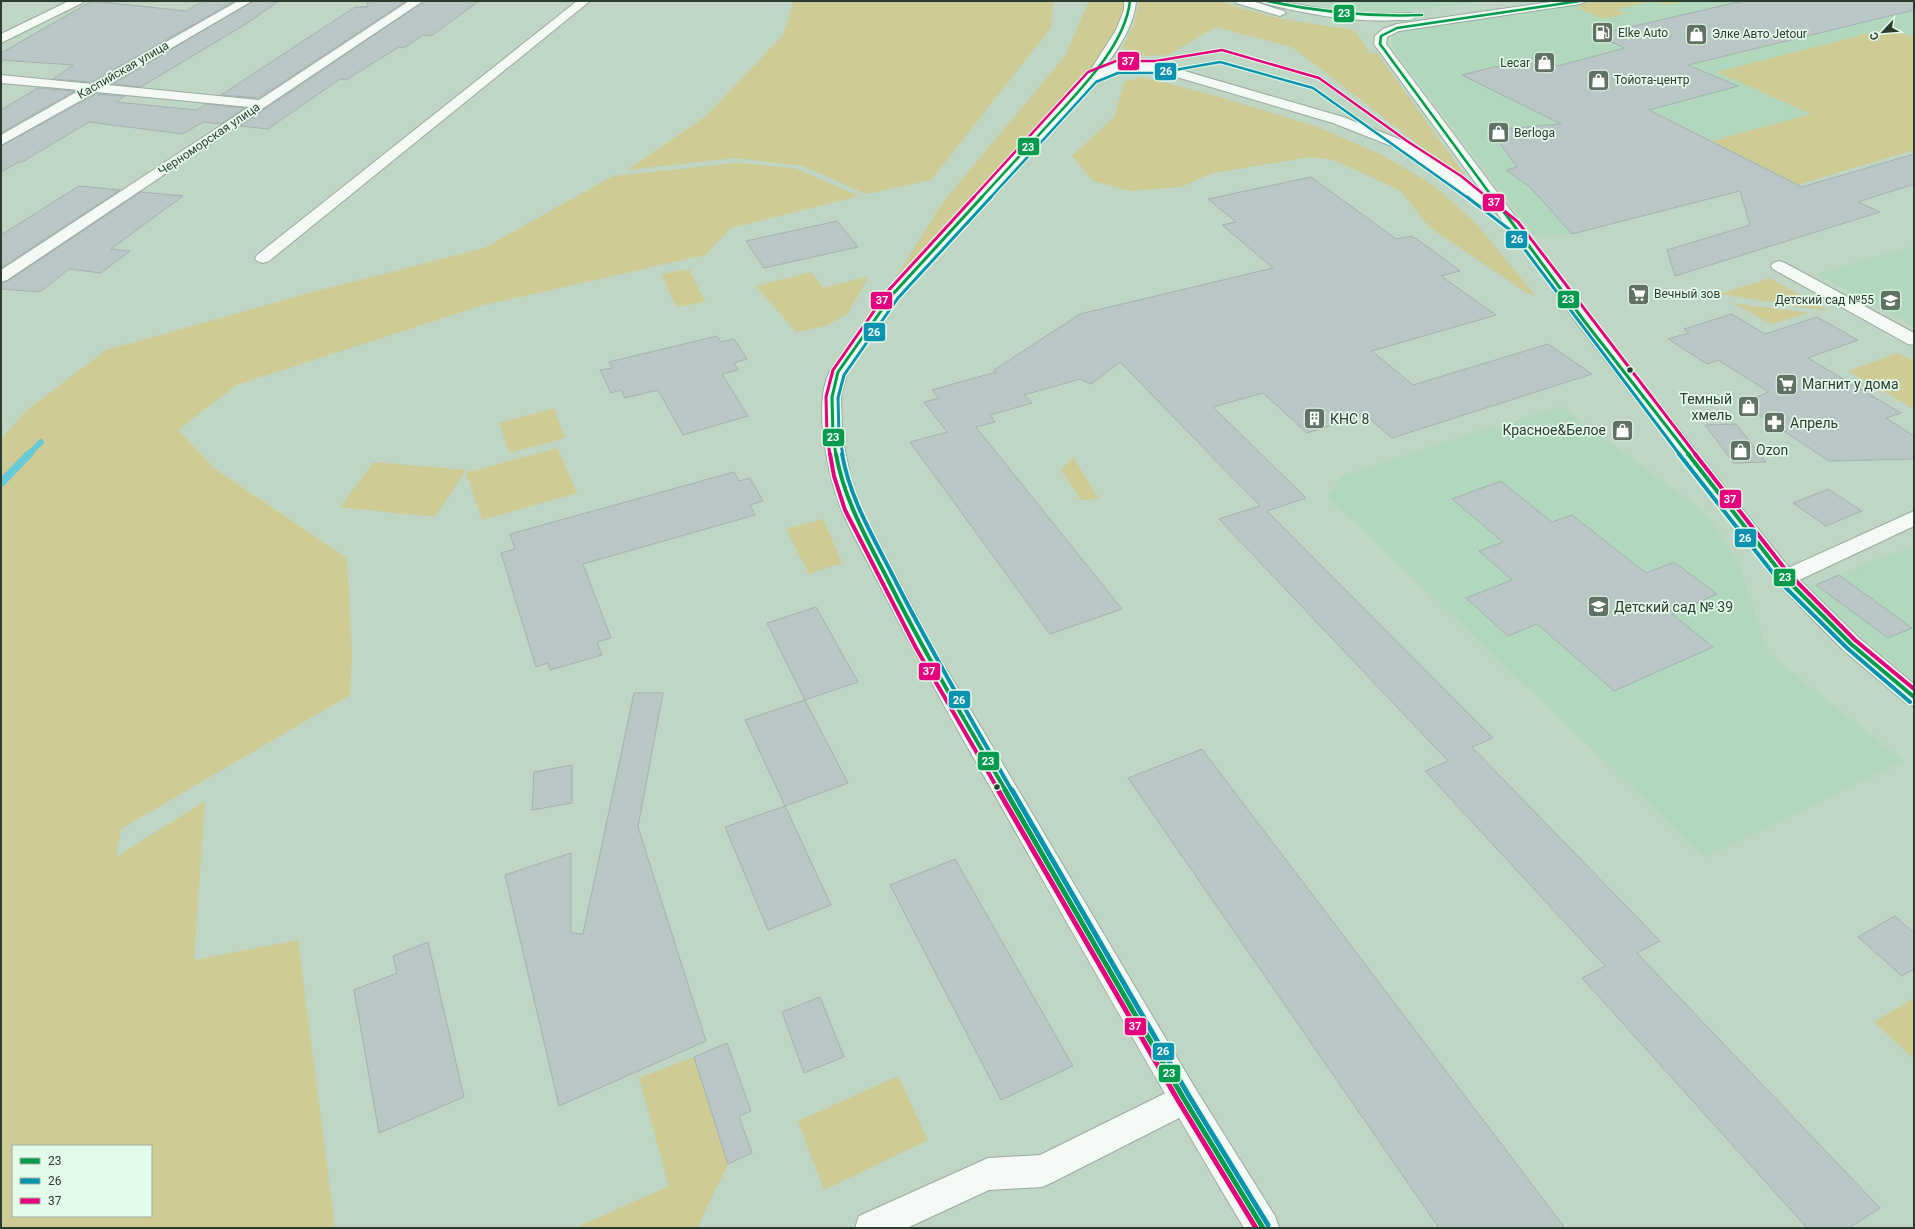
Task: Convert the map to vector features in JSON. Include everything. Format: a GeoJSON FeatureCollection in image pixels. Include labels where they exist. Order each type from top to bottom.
{"type":"FeatureCollection","features":[{"type":"Feature","properties":{"kind":"main road"},"geometry":{"type":"LineString","coordinates":[[1,39],[78,1]]}},
{"type":"Feature","properties":{"kind":"main road","name":"Каспийская улица"},"geometry":{"type":"LineString","coordinates":[[1,141],[93,87],[246,1]]}},
{"type":"Feature","properties":{"kind":"main road","name":"Черноморская улица"},"geometry":{"type":"LineString","coordinates":[[1,277],[416,1]]}},
{"type":"Feature","properties":{"kind":"main road"},"geometry":{"type":"LineString","coordinates":[[263,258],[584,1]]}},
{"type":"Feature","properties":{"kind":"main road"},"geometry":{"type":"LineString","coordinates":[[1130,1],[1125,23],[1112,50],[1092,77],[893,294],[838,372],[832,397],[833,436],[840,474],[851,508],[921,644],[1184,1099],[1263,1228]]}},
{"type":"Feature","properties":{"kind":"main road"},"geometry":{"type":"LineString","coordinates":[[1240,1],[1287,15],[1315,20],[1365,25],[1419,25]]}},
{"type":"Feature","properties":{"kind":"main road"},"geometry":{"type":"LineString","coordinates":[[1267,1],[1321,12],[1363,17],[1402,16],[1457,11],[1517,1]]}},
{"type":"Feature","properties":{"kind":"main road"},"geometry":{"type":"LineString","coordinates":[[1580,1],[1397,28],[1381,36],[1380,44],[1648,404],[1785,578],[1851,644],[1914,697]]}},
{"type":"Feature","properties":{"kind":"main road"},"geometry":{"type":"LineString","coordinates":[[1092,77],[1117,67],[1157,66],[1338,120],[1404,146],[1457,181],[1514,226]]}},
{"type":"Feature","properties":{"kind":"main road"},"geometry":{"type":"LineString","coordinates":[[1,79],[262,104]]}},
{"type":"Feature","properties":{"kind":"main road"},"geometry":{"type":"LineString","coordinates":[[1778,266],[1914,340]]}},
{"type":"Feature","properties":{"kind":"main road"},"geometry":{"type":"LineString","coordinates":[[1785,578],[1914,518]]}},
{"type":"Feature","properties":{"kind":"main road"},"geometry":{"type":"LineString","coordinates":[[871,1228],[988,1174],[1042,1171],[1184,1099]]}},
{"type":"Feature","properties":{"kind":"shaded area"},"geometry":{"type":"Polygon","coordinates":[[[794,1],[1053,1],[1051,28],[931,180],[866,194],[803,166],[735,158],[627,170],[706,116],[783,35],[794,1]]]}},
{"type":"Feature","properties":{"kind":"shaded area"},"geometry":{"type":"Polygon","coordinates":[[[1089,1],[1125,1],[1120,23],[1095,65],[1055,111],[896,277],[943,202],[1065,56],[1089,1]]]}},
{"type":"Feature","properties":{"kind":"shaded area"},"geometry":{"type":"Polygon","coordinates":[[[1139,1],[1221,1],[1240,8],[1283,19],[1352,30],[1356,32],[1370,53],[1377,53],[1467,178],[1428,152],[1292,47],[1216,27],[1168,55],[1146,56],[1122,48],[1134,24],[1139,1]]]}},
{"type":"Feature","properties":{"kind":"shaded area"},"geometry":{"type":"Polygon","coordinates":[[[1314,1],[1487,1],[1398,12],[1351,9],[1314,1]]]}},
{"type":"Feature","properties":{"kind":"shaded area"},"geometry":{"type":"Polygon","coordinates":[[[1596,1],[1914,1],[1914,38],[1890,28],[1718,72],[1811,114],[1712,141],[1786,179],[1572,234],[1534,235],[1396,52],[1391,45],[1392,38],[1396,34],[1407,30],[1596,1]]]}},
{"type":"Feature","properties":{"kind":"shaded area"},"geometry":{"type":"Polygon","coordinates":[[[1596,1],[1655,1],[1617,9],[1626,14],[1602,19],[1580,9],[1579,5],[1596,1]]]}},
{"type":"Feature","properties":{"kind":"shaded area"},"geometry":{"type":"Polygon","coordinates":[[[1655,1],[1683,1],[1667,5],[1655,1]]]}},
{"type":"Feature","properties":{"kind":"shaded area"},"geometry":{"type":"Polygon","coordinates":[[[1890,28],[1914,38],[1914,150],[1797,185],[1712,141],[1811,114],[1717,72],[1890,28]]]}},
{"type":"Feature","properties":{"kind":"shaded area"},"geometry":{"type":"Polygon","coordinates":[[[1142,77],[1213,95],[1318,127],[1382,155],[1432,184],[1474,221],[1536,296],[1527,293],[1429,227],[1401,191],[1334,160],[1310,157],[1213,173],[1181,187],[1130,191],[1093,181],[1072,156],[1115,116],[1124,82],[1142,77]]]}},
{"type":"Feature","properties":{"kind":"shaded area"},"geometry":{"type":"Polygon","coordinates":[[[736,163],[795,168],[859,196],[731,228],[705,255],[480,306],[237,385],[178,430],[214,468],[347,558],[352,654],[350,695],[121,829],[116,857],[205,801],[194,960],[298,940],[335,1228],[1,1228],[1,439],[27,410],[106,350],[309,293],[484,248],[613,176],[736,163]]]}},
{"type":"Feature","properties":{"kind":"shaded area","name":"Детский сад №55"},"geometry":{"type":"Polygon","coordinates":[[[1914,246],[1914,326],[1817,274],[1825,272],[1914,246]]]}},
{"type":"Feature","properties":{"kind":"shaded area"},"geometry":{"type":"Polygon","coordinates":[[[689,269],[705,302],[676,307],[662,274],[689,269]]]}},
{"type":"Feature","properties":{"kind":"shaded area"},"geometry":{"type":"Polygon","coordinates":[[[811,272],[823,288],[869,276],[848,313],[826,326],[796,332],[756,286],[811,272]]]}},
{"type":"Feature","properties":{"kind":"shaded area"},"geometry":{"type":"Polygon","coordinates":[[[1770,278],[1828,311],[1720,294],[1770,278]]]}},
{"type":"Feature","properties":{"kind":"shaded area"},"geometry":{"type":"Polygon","coordinates":[[[1733,303],[1809,313],[1771,324],[1733,303]]]}},
{"type":"Feature","properties":{"kind":"shaded area"},"geometry":{"type":"Polygon","coordinates":[[[1898,353],[1914,361],[1914,409],[1848,371],[1898,353]]]}},
{"type":"Feature","properties":{"kind":"shaded area","name":"Детский сад № 39"},"geometry":{"type":"Polygon","coordinates":[[[1560,406],[1706,513],[1738,562],[1767,652],[1904,761],[1705,857],[1328,497],[1342,476],[1560,406]]]}},
{"type":"Feature","properties":{"kind":"shaded area"},"geometry":{"type":"Polygon","coordinates":[[[554,408],[565,438],[509,453],[499,423],[554,408]]]}},
{"type":"Feature","properties":{"kind":"shaded area"},"geometry":{"type":"Polygon","coordinates":[[[557,448],[577,493],[482,520],[466,473],[557,448]]]}},
{"type":"Feature","properties":{"kind":"shaded area"},"geometry":{"type":"Polygon","coordinates":[[[1073,457],[1099,499],[1081,500],[1061,470],[1073,457]]]}},
{"type":"Feature","properties":{"kind":"shaded area"},"geometry":{"type":"Polygon","coordinates":[[[374,462],[466,470],[435,517],[340,507],[374,462]]]}},
{"type":"Feature","properties":{"kind":"shaded area"},"geometry":{"type":"Polygon","coordinates":[[[823,519],[842,563],[809,574],[786,529],[823,519]]]}},
{"type":"Feature","properties":{"kind":"shaded area"},"geometry":{"type":"Polygon","coordinates":[[[1914,546],[1914,681],[1866,641],[1809,586],[1914,546]]]}},
{"type":"Feature","properties":{"kind":"shaded area"},"geometry":{"type":"Polygon","coordinates":[[[1914,998],[1914,1059],[1874,1022],[1914,998]]]}},
{"type":"Feature","properties":{"kind":"shaded area"},"geometry":{"type":"Polygon","coordinates":[[[694,1057],[728,1164],[697,1228],[575,1228],[669,1186],[639,1078],[694,1057]]]}},
{"type":"Feature","properties":{"kind":"shaded area"},"geometry":{"type":"Polygon","coordinates":[[[898,1076],[928,1140],[824,1190],[798,1121],[898,1076]]]}},
{"type":"Feature","properties":{"kind":"building"},"geometry":{"type":"Polygon","coordinates":[[[92,1],[186,11],[203,1],[235,1],[92,82],[53,79],[73,65],[1,60],[1,53],[92,1]]]}},
{"type":"Feature","properties":{"kind":"building"},"geometry":{"type":"Polygon","coordinates":[[[253,1],[279,1],[246,24],[141,87],[113,84],[253,1]]]}},
{"type":"Feature","properties":{"kind":"building"},"geometry":{"type":"Polygon","coordinates":[[[368,1],[406,1],[259,98],[221,95],[355,7],[367,7],[368,1]]]}},
{"type":"Feature","properties":{"kind":"building"},"geometry":{"type":"Polygon","coordinates":[[[424,1],[479,1],[431,36],[423,35],[404,48],[399,47],[346,80],[340,79],[268,129],[240,126],[424,1]]]}},
{"type":"Feature","properties":{"kind":"building"},"geometry":{"type":"Polygon","coordinates":[[[1743,1],[1914,1],[1914,10],[1688,65],[1738,86],[1649,110],[1802,187],[1914,154],[1914,184],[1858,202],[1880,212],[1675,276],[1667,250],[1750,225],[1740,191],[1572,234],[1530,187],[1506,170],[1517,167],[1490,130],[1561,124],[1462,75],[1538,56],[1558,66],[1625,48],[1595,35],[1743,1]]]}},
{"type":"Feature","properties":{"kind":"building"},"geometry":{"type":"Polygon","coordinates":[[[38,88],[75,91],[1,133],[1,110],[38,88]]]}},
{"type":"Feature","properties":{"kind":"building"},"geometry":{"type":"Polygon","coordinates":[[[96,94],[125,96],[116,102],[197,110],[206,104],[245,108],[221,124],[203,122],[183,134],[89,122],[22,162],[19,162],[1,172],[1,146],[96,94]]]}},
{"type":"Feature","properties":{"kind":"building"},"geometry":{"type":"Polygon","coordinates":[[[1311,177],[1396,239],[1412,236],[1435,252],[1460,271],[1441,276],[1496,315],[1372,351],[1413,385],[1548,344],[1592,374],[1392,438],[1365,415],[1307,433],[1263,393],[1213,407],[1306,498],[1267,511],[1493,738],[1472,747],[1660,941],[1637,953],[1880,1208],[1849,1228],[1807,1228],[1582,978],[1605,966],[1425,771],[1448,761],[1219,519],[1260,506],[1120,362],[1091,384],[1080,379],[1024,395],[1032,403],[990,415],[995,422],[976,427],[1122,609],[1050,634],[910,442],[947,432],[924,402],[939,398],[932,390],[996,372],[994,370],[1080,314],[1273,268],[1222,225],[1236,222],[1208,199],[1311,177]]]}},
{"type":"Feature","properties":{"kind":"building"},"geometry":{"type":"Polygon","coordinates":[[[79,186],[120,190],[1,268],[1,235],[79,186]]]}},
{"type":"Feature","properties":{"kind":"building"},"geometry":{"type":"Polygon","coordinates":[[[141,192],[183,196],[111,249],[130,251],[101,273],[69,269],[40,292],[1,289],[1,283],[8,281],[141,192]]]}},
{"type":"Feature","properties":{"kind":"building"},"geometry":{"type":"Polygon","coordinates":[[[837,221],[858,247],[764,268],[746,241],[837,221]]]}},
{"type":"Feature","properties":{"kind":"building"},"geometry":{"type":"Polygon","coordinates":[[[1732,314],[1765,334],[1817,317],[1858,340],[1808,358],[1901,413],[1886,418],[1914,436],[1914,459],[1829,461],[1741,403],[1769,392],[1718,360],[1707,364],[1668,339],[1689,333],[1684,329],[1732,314]]]}},
{"type":"Feature","properties":{"kind":"building"},"geometry":{"type":"Polygon","coordinates":[[[717,336],[721,342],[734,339],[747,359],[734,363],[738,370],[722,374],[748,416],[683,435],[658,390],[625,398],[621,390],[611,393],[600,370],[612,368],[609,362],[717,336]]]}},
{"type":"Feature","properties":{"kind":"building"},"geometry":{"type":"Polygon","coordinates":[[[1736,424],[1766,462],[1734,463],[1705,425],[1736,424]]]}},
{"type":"Feature","properties":{"kind":"building"},"geometry":{"type":"Polygon","coordinates":[[[734,472],[739,481],[750,478],[763,501],[750,505],[755,515],[583,564],[611,638],[597,642],[602,655],[550,670],[548,663],[536,667],[501,553],[515,549],[510,534],[734,472]]]}},
{"type":"Feature","properties":{"kind":"building"},"geometry":{"type":"Polygon","coordinates":[[[1501,481],[1552,522],[1572,515],[1646,573],[1674,562],[1717,594],[1672,614],[1713,647],[1614,691],[1537,624],[1508,636],[1466,598],[1512,580],[1479,551],[1503,542],[1452,499],[1501,481]]]}},
{"type":"Feature","properties":{"kind":"building"},"geometry":{"type":"Polygon","coordinates":[[[1828,489],[1862,511],[1826,526],[1793,503],[1828,489]]]}},
{"type":"Feature","properties":{"kind":"building"},"geometry":{"type":"Polygon","coordinates":[[[1839,575],[1912,628],[1888,638],[1816,585],[1839,575]]]}},
{"type":"Feature","properties":{"kind":"building"},"geometry":{"type":"Polygon","coordinates":[[[816,607],[858,682],[805,700],[767,623],[816,607]]]}},
{"type":"Feature","properties":{"kind":"building"},"geometry":{"type":"Polygon","coordinates":[[[634,693],[663,693],[638,827],[706,1041],[559,1106],[505,875],[571,853],[571,933],[583,934],[634,693]]]}},
{"type":"Feature","properties":{"kind":"building"},"geometry":{"type":"Polygon","coordinates":[[[805,700],[848,783],[785,806],[745,720],[805,700]]]}},
{"type":"Feature","properties":{"kind":"building"},"geometry":{"type":"Polygon","coordinates":[[[1202,749],[1565,1228],[1439,1228],[1128,778],[1202,749]]]}},
{"type":"Feature","properties":{"kind":"building"},"geometry":{"type":"Polygon","coordinates":[[[572,765],[572,803],[532,810],[534,772],[572,765]]]}},
{"type":"Feature","properties":{"kind":"building"},"geometry":{"type":"Polygon","coordinates":[[[785,806],[831,905],[768,930],[725,827],[785,806]]]}},
{"type":"Feature","properties":{"kind":"building"},"geometry":{"type":"Polygon","coordinates":[[[955,859],[1073,1066],[1001,1100],[890,885],[955,859]]]}},
{"type":"Feature","properties":{"kind":"building"},"geometry":{"type":"Polygon","coordinates":[[[1895,916],[1914,933],[1914,969],[1902,976],[1858,937],[1895,916]]]}},
{"type":"Feature","properties":{"kind":"building"},"geometry":{"type":"Polygon","coordinates":[[[428,942],[464,1097],[379,1133],[354,990],[397,973],[393,956],[428,942]]]}},
{"type":"Feature","properties":{"kind":"building"},"geometry":{"type":"Polygon","coordinates":[[[820,997],[844,1057],[804,1073],[782,1012],[820,997]]]}},
{"type":"Feature","properties":{"kind":"building"},"geometry":{"type":"Polygon","coordinates":[[[727,1043],[751,1111],[739,1116],[752,1153],[728,1164],[694,1057],[727,1043]]]}},
{"type":"Feature","properties":{"kind":"waterway"},"geometry":{"type":"LineString","coordinates":[[29,454],[41,442]]}},
{"type":"Feature","properties":{"kind":"waterway"},"geometry":{"type":"LineString","coordinates":[[1,483],[29,454]]}},
{"type":"Feature","properties":{"kind":"transit line","name":"23"},"geometry":{"type":"LineString","coordinates":[[1130,1],[1129,10],[1122,30],[1092,77],[893,294],[838,372],[832,397],[833,436],[840,475],[851,508],[921,645],[1184,1099],[1263,1228]]}},
{"type":"Feature","properties":{"kind":"transit line","name":"23"},"geometry":{"type":"LineString","coordinates":[[1267,1],[1306,9],[1344,14],[1383,16],[1422,15]]}},
{"type":"Feature","properties":{"kind":"transit line","name":"23"},"geometry":{"type":"LineString","coordinates":[[1580,1],[1397,28],[1381,36],[1380,44],[1585,322],[1785,578],[1851,644],[1914,697]]}},
{"type":"Feature","properties":{"kind":"transit line","name":"37"},"geometry":{"type":"LineString","coordinates":[[1256,1228],[1179,1102],[916,648],[845,510],[834,476],[827,437],[826,397],[833,370],[888,291],[1088,72],[1116,61],[1156,61],[1222,50],[1319,78],[1407,141],[1461,176],[1518,222],[1653,400],[1789,574],[1855,640],[1914,689]]}},
{"type":"Feature","properties":{"kind":"transit line","name":"26"},"geometry":{"type":"LineString","coordinates":[[1268,1225],[1189,1096],[926,642],[857,506],[846,474],[839,435],[838,398],[844,375],[898,298],[1096,82],[1118,73],[1158,73],[1220,62],[1313,88],[1453,186],[1510,230],[1643,408],[1780,582],[1847,648],[1910,702]]}},
{"type":"Feature","properties":{"kind":"place","name":"Elke Auto"},"geometry":{"type":"Point","coordinates":[1602,33]}},
{"type":"Feature","properties":{"kind":"place","name":"Элке Авто Jetour"},"geometry":{"type":"Point","coordinates":[1697,34]}},
{"type":"Feature","properties":{"kind":"place","name":"Lecar"},"geometry":{"type":"Point","coordinates":[1545,63]}},
{"type":"Feature","properties":{"kind":"place","name":"Тойота-центр"},"geometry":{"type":"Point","coordinates":[1599,80]}},
{"type":"Feature","properties":{"kind":"place","name":"Berloga"},"geometry":{"type":"Point","coordinates":[1498,133]}},
{"type":"Feature","properties":{"kind":"place","name":"Вечный зов"},"geometry":{"type":"Point","coordinates":[1638,294]}},
{"type":"Feature","properties":{"kind":"place","name":"Детский сад №55"},"geometry":{"type":"Point","coordinates":[1890,300]}},
{"type":"Feature","properties":{"kind":"place","name":"Магнит у дома"},"geometry":{"type":"Point","coordinates":[1787,384]}},
{"type":"Feature","properties":{"kind":"place","name":"Темный хмель"},"geometry":{"type":"Point","coordinates":[1748,407]}},
{"type":"Feature","properties":{"kind":"place","name":"КНС 8"},"geometry":{"type":"Point","coordinates":[1314,419]}},
{"type":"Feature","properties":{"kind":"place","name":"Апрель"},"geometry":{"type":"Point","coordinates":[1775,423]}},
{"type":"Feature","properties":{"kind":"place","name":"Красное&Белое"},"geometry":{"type":"Point","coordinates":[1622,430]}},
{"type":"Feature","properties":{"kind":"place","name":"Ozon"},"geometry":{"type":"Point","coordinates":[1740,450]}},
{"type":"Feature","properties":{"kind":"place","name":"Детский сад № 39"},"geometry":{"type":"Point","coordinates":[1598,607]}}]}
